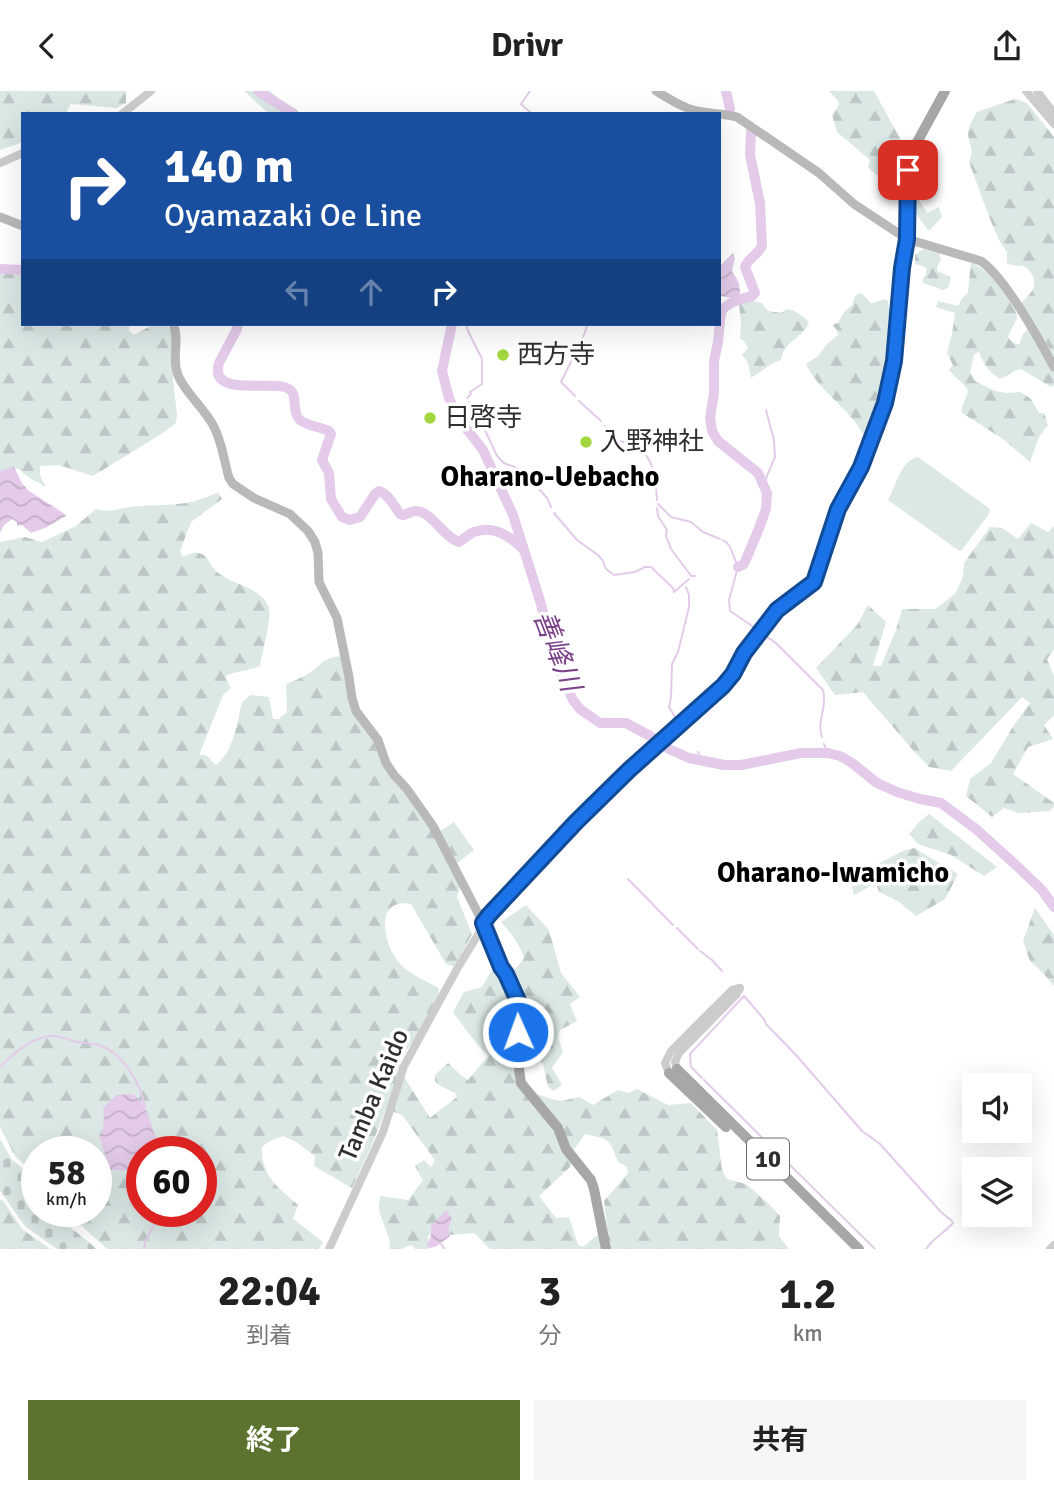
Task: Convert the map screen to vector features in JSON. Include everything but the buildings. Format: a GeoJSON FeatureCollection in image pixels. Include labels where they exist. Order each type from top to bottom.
{"type":"FeatureCollection","features":[{"type":"Feature","properties":{"kind":"main road"},"geometry":{"type":"LineString","coordinates":[[656,91],[698,112]]}},
{"type":"Feature","properties":{"kind":"main road"},"geometry":{"type":"LineString","coordinates":[[483,923],[576,822],[629,770],[723,686],[777,610],[814,582],[838,509],[861,467],[885,403],[892,375],[907,239],[906,194],[910,155],[945,91]]}},
{"type":"Feature","properties":{"kind":"main road"},"geometry":{"type":"LineString","coordinates":[[721,114],[744,121],[819,173],[854,204],[907,239],[985,264],[1011,296],[1054,367]]}},
{"type":"Feature","properties":{"kind":"main road"},"geometry":{"type":"LineString","coordinates":[[0,216],[21,225]]}},
{"type":"Feature","properties":{"kind":"main road"},"geometry":{"type":"LineString","coordinates":[[174,326],[176,331],[174,361],[177,374],[214,426],[229,478],[233,484],[254,498],[290,514],[308,531],[315,542],[319,582],[337,618],[356,711],[378,740],[386,763],[394,775],[433,825],[483,923],[519,1003],[517,1055],[521,1083],[558,1128],[566,1149],[591,1180],[606,1249]]}},
{"type":"Feature","properties":{"kind":"main road","name":"10"},"geometry":{"type":"LineString","coordinates":[[673,1071],[692,1095],[853,1249]]}},
{"type":"Feature","properties":{"kind":"main road","name":"10"},"geometry":{"type":"LineString","coordinates":[[673,1071],[859,1249]]}},
{"type":"Feature","properties":{"kind":"street"},"geometry":{"type":"LineString","coordinates":[[124,112],[150,91]]}},
{"type":"Feature","properties":{"kind":"street"},"geometry":{"type":"LineString","coordinates":[[1026,91],[1054,124]]}},
{"type":"Feature","properties":{"kind":"street"},"geometry":{"type":"LineString","coordinates":[[1037,91],[1054,113]]}},
{"type":"Feature","properties":{"kind":"street"},"geometry":{"type":"LineString","coordinates":[[0,163],[21,154]]}},
{"type":"Feature","properties":{"kind":"street","name":"Tamba Kaido"},"geometry":{"type":"LineString","coordinates":[[329,1249],[383,1132],[404,1066],[483,923]]}},
{"type":"Feature","properties":{"kind":"street"},"geometry":{"type":"LineString","coordinates":[[740,988],[679,1052],[673,1071],[665,1063],[671,1051],[732,990],[740,988]]}},
{"type":"Feature","properties":{"kind":"street"},"geometry":{"type":"LineString","coordinates":[[1050,1249],[1054,1245]]}},
{"type":"Feature","properties":{"kind":"green space"},"geometry":{"type":"Polygon","coordinates":[[[0,91],[126,91],[126,103],[117,108],[71,104],[66,112],[21,112],[21,143],[0,150],[0,91]]]}},
{"type":"Feature","properties":{"kind":"green space"},"geometry":{"type":"Polygon","coordinates":[[[244,91],[270,91],[289,112],[267,112],[244,91]]]}},
{"type":"Feature","properties":{"kind":"green space"},"geometry":{"type":"Polygon","coordinates":[[[829,91],[874,91],[908,153],[903,170],[899,164],[879,176],[871,171],[868,166],[870,160],[837,132],[832,115],[839,105],[829,91]]]}},
{"type":"Feature","properties":{"kind":"green space"},"geometry":{"type":"Polygon","coordinates":[[[1015,99],[1027,103],[1054,137],[1054,357],[1020,304],[1034,287],[1032,274],[1024,267],[1007,263],[1007,252],[990,219],[969,162],[972,150],[968,131],[977,112],[1015,99]]]}},
{"type":"Feature","properties":{"kind":"green space"},"geometry":{"type":"Polygon","coordinates":[[[913,157],[927,179],[914,189],[915,193],[927,213],[939,207],[942,217],[930,230],[913,209],[909,198],[913,157]]]}},
{"type":"Feature","properties":{"kind":"green space"},"geometry":{"type":"Polygon","coordinates":[[[923,249],[939,253],[941,260],[937,271],[951,277],[948,288],[943,290],[923,283],[926,270],[925,267],[915,264],[915,255],[923,249]]]}},
{"type":"Feature","properties":{"kind":"green space"},"geometry":{"type":"Polygon","coordinates":[[[971,263],[993,278],[1016,310],[1017,317],[1008,337],[1019,345],[1027,330],[1034,336],[1054,372],[1054,385],[1051,387],[1021,369],[1000,379],[987,368],[979,352],[974,354],[970,373],[975,381],[995,391],[1021,392],[1031,399],[1039,413],[1044,413],[1048,425],[1039,437],[1030,462],[1003,439],[962,413],[968,390],[949,370],[953,365],[947,353],[955,313],[936,307],[938,301],[958,306],[968,292],[971,263]]]}},
{"type":"Feature","properties":{"kind":"green space"},"geometry":{"type":"Polygon","coordinates":[[[21,272],[21,326],[129,326],[129,331],[134,335],[150,326],[167,326],[173,334],[176,423],[93,476],[59,465],[40,466],[40,475],[45,486],[17,468],[0,476],[0,273],[21,272]]]}},
{"type":"Feature","properties":{"kind":"green space"},"geometry":{"type":"Polygon","coordinates":[[[860,293],[871,303],[885,299],[888,301],[893,331],[889,389],[869,437],[866,434],[864,436],[806,364],[818,356],[838,335],[834,324],[838,323],[860,293]]]}},
{"type":"Feature","properties":{"kind":"green space"},"geometry":{"type":"Polygon","coordinates":[[[753,301],[762,303],[768,311],[793,311],[809,322],[803,332],[786,348],[781,360],[751,378],[748,363],[742,355],[748,348],[740,338],[739,304],[753,301]]]}},
{"type":"Feature","properties":{"kind":"green space"},"geometry":{"type":"Polygon","coordinates":[[[918,457],[990,509],[961,551],[888,500],[905,465],[918,457]]]}},
{"type":"Feature","properties":{"kind":"green space"},"geometry":{"type":"Polygon","coordinates":[[[218,492],[222,499],[191,522],[180,551],[183,557],[201,554],[217,572],[260,595],[270,613],[260,666],[227,675],[231,688],[223,695],[199,755],[206,755],[216,765],[222,759],[234,736],[242,702],[251,695],[269,697],[273,719],[279,719],[287,712],[286,684],[308,674],[332,657],[343,657],[353,710],[376,740],[394,779],[441,831],[454,822],[474,850],[452,867],[461,884],[457,897],[472,934],[455,967],[446,964],[411,904],[399,904],[391,908],[386,916],[386,936],[395,957],[409,972],[439,988],[430,1015],[399,1060],[404,1077],[430,1118],[457,1097],[435,1081],[435,1075],[448,1063],[468,1080],[488,1056],[453,1012],[464,992],[482,987],[491,971],[511,972],[524,958],[501,922],[526,905],[549,930],[561,973],[580,997],[570,1004],[577,1021],[560,1030],[558,1037],[563,1052],[552,1068],[562,1085],[554,1091],[548,1087],[543,1064],[522,1044],[515,1047],[517,1078],[531,1092],[561,1101],[579,1097],[593,1105],[618,1090],[629,1093],[637,1089],[668,1105],[691,1103],[717,1130],[722,1170],[727,1179],[746,1184],[780,1216],[779,1236],[789,1249],[490,1249],[474,1233],[450,1235],[439,1228],[428,1236],[429,1249],[415,1249],[412,1245],[389,1249],[390,1241],[379,1211],[380,1196],[408,1200],[423,1180],[415,1166],[424,1160],[431,1167],[435,1160],[402,1115],[386,1109],[352,1188],[314,1166],[315,1156],[283,1136],[262,1147],[264,1166],[272,1181],[298,1205],[293,1219],[323,1242],[319,1249],[107,1249],[83,1227],[112,1227],[112,1136],[21,1136],[21,1162],[15,1156],[0,1127],[0,542],[25,537],[42,542],[76,526],[96,509],[109,511],[195,501],[218,492]],[[585,1134],[575,1148],[570,1167],[539,1196],[556,1218],[569,1217],[578,1245],[583,1247],[607,1227],[604,1201],[628,1173],[627,1167],[618,1162],[608,1141],[585,1134]]]}},
{"type":"Feature","properties":{"kind":"green space"},"geometry":{"type":"Polygon","coordinates":[[[1031,523],[1048,532],[1054,526],[1054,650],[1047,659],[1054,676],[1054,715],[1044,725],[1053,739],[1028,747],[1013,774],[1054,803],[1054,807],[1050,811],[1019,813],[1004,808],[992,817],[966,796],[970,779],[991,763],[1030,703],[1022,697],[951,771],[929,767],[863,692],[835,695],[816,668],[857,625],[868,605],[886,622],[873,666],[881,666],[902,609],[935,609],[955,594],[963,577],[964,563],[990,527],[1002,528],[1018,539],[1031,523]]]}},
{"type":"Feature","properties":{"kind":"green space"},"geometry":{"type":"Polygon","coordinates":[[[929,814],[997,867],[984,876],[951,855],[918,844],[909,834],[929,814]]]}},
{"type":"Feature","properties":{"kind":"green space"},"geometry":{"type":"Polygon","coordinates":[[[914,848],[958,874],[945,899],[916,916],[898,901],[879,892],[876,883],[854,895],[852,887],[868,869],[914,848]]]}},
{"type":"Feature","properties":{"kind":"green space"},"geometry":{"type":"Polygon","coordinates":[[[1035,908],[1054,935],[1054,986],[1030,961],[1023,941],[1035,908]]]}},
{"type":"Feature","properties":{"kind":"green space"},"geometry":{"type":"Polygon","coordinates":[[[0,1139],[12,1160],[21,1167],[21,1220],[0,1191],[0,1139]]]}},
{"type":"Feature","properties":{"kind":"green space"},"geometry":{"type":"Polygon","coordinates":[[[2,1199],[22,1229],[50,1249],[0,1249],[2,1199]]]}},
{"type":"Feature","properties":{"kind":"green space"},"geometry":{"type":"Polygon","coordinates":[[[26,1227],[70,1227],[97,1249],[57,1249],[26,1227]]]}},
{"type":"Feature","properties":{"kind":"water"},"geometry":{"type":"Polygon","coordinates":[[[733,253],[735,258],[732,271],[739,283],[740,294],[732,298],[721,296],[721,265],[733,253]]]}},
{"type":"Feature","properties":{"kind":"water"},"geometry":{"type":"Polygon","coordinates":[[[14,467],[29,491],[66,516],[31,533],[22,525],[17,526],[17,522],[12,519],[4,525],[0,533],[0,471],[14,467]]]}},
{"type":"Feature","properties":{"kind":"water"},"geometry":{"type":"Polygon","coordinates":[[[132,1094],[141,1101],[156,1136],[126,1136],[126,1170],[112,1170],[112,1136],[99,1136],[104,1120],[103,1108],[117,1095],[132,1094]]]}},
{"type":"Feature","properties":{"kind":"water"},"geometry":{"type":"Polygon","coordinates":[[[446,1210],[452,1219],[450,1236],[430,1248],[427,1246],[431,1226],[446,1210]]]}},
{"type":"Feature","properties":{"kind":"waterway","name":"善峰川"},"geometry":{"type":"LineString","coordinates":[[258,91],[291,112]]}},
{"type":"Feature","properties":{"kind":"waterway"},"geometry":{"type":"LineString","coordinates":[[530,91],[521,104],[530,112]]}},
{"type":"Feature","properties":{"kind":"waterway"},"geometry":{"type":"LineString","coordinates":[[726,91],[730,109]]}},
{"type":"Feature","properties":{"kind":"waterway"},"geometry":{"type":"LineString","coordinates":[[721,312],[731,303],[755,293],[745,267],[762,246],[760,203],[750,155],[751,132]]}},
{"type":"Feature","properties":{"kind":"waterway"},"geometry":{"type":"LineString","coordinates":[[0,269],[21,270]]}},
{"type":"Feature","properties":{"kind":"waterway"},"geometry":{"type":"LineString","coordinates":[[238,326],[219,363],[218,373],[222,380],[230,384],[289,389],[294,396],[299,419],[329,431],[331,434],[322,460],[329,473],[331,499],[342,517],[350,520],[360,517],[379,491],[388,497],[400,514],[421,512],[459,542],[474,532],[488,530],[507,536],[523,549]]}},
{"type":"Feature","properties":{"kind":"waterway","name":"善峰川"},"geometry":{"type":"LineString","coordinates":[[452,326],[442,371],[449,398],[458,418],[483,450],[513,515],[541,604],[550,643],[563,679],[580,709],[600,723],[626,723],[689,758],[724,765],[741,765],[801,753],[840,756],[877,783],[897,792],[941,803],[976,829],[1017,866],[1042,890],[1054,907]]}},
{"type":"Feature","properties":{"kind":"waterway"},"geometry":{"type":"LineString","coordinates":[[467,326],[482,359],[482,384],[470,392],[467,398]]}},
{"type":"Feature","properties":{"kind":"waterway"},"geometry":{"type":"LineString","coordinates":[[575,396],[561,382],[586,326]]}},
{"type":"Feature","properties":{"kind":"waterway"},"geometry":{"type":"LineString","coordinates":[[720,326],[714,361],[714,393],[710,418],[712,431],[718,441],[758,473],[767,493],[766,509],[758,531],[744,564],[738,567]]}},
{"type":"Feature","properties":{"kind":"waterway"},"geometry":{"type":"LineString","coordinates":[[579,401],[601,421]]}},
{"type":"Feature","properties":{"kind":"waterway"},"geometry":{"type":"LineString","coordinates":[[469,402],[497,456],[529,477],[551,507]]}},
{"type":"Feature","properties":{"kind":"waterway"},"geometry":{"type":"LineString","coordinates":[[764,483],[775,457],[774,440],[766,410]]}},
{"type":"Feature","properties":{"kind":"waterway"},"geometry":{"type":"LineString","coordinates":[[605,426],[618,441],[639,448],[650,461],[657,500]]}},
{"type":"Feature","properties":{"kind":"waterway"},"geometry":{"type":"LineString","coordinates":[[658,504],[671,517],[691,522],[703,532],[720,539]]}},
{"type":"Feature","properties":{"kind":"waterway"},"geometry":{"type":"LineString","coordinates":[[657,508],[658,516],[667,530],[666,536],[671,549],[691,576],[695,576]]}},
{"type":"Feature","properties":{"kind":"waterway"},"geometry":{"type":"LineString","coordinates":[[554,513],[577,540],[598,555],[606,569],[614,575],[651,567],[674,592],[689,579]]}},
{"type":"Feature","properties":{"kind":"waterway"},"geometry":{"type":"LineString","coordinates":[[723,540],[730,547],[738,567],[729,600],[730,611],[758,630]]}},
{"type":"Feature","properties":{"kind":"waterway"},"geometry":{"type":"LineString","coordinates":[[678,722],[669,707],[672,664],[678,652],[689,607],[686,587]]}},
{"type":"Feature","properties":{"kind":"waterway"},"geometry":{"type":"LineString","coordinates":[[762,633],[777,644],[823,690],[820,725],[822,737]]}},
{"type":"Feature","properties":{"kind":"waterway"},"geometry":{"type":"LineString","coordinates":[[824,744],[828,753]]}},
{"type":"Feature","properties":{"kind":"waterway","name":"善峰川"},"geometry":{"type":"LineString","coordinates":[[698,752],[702,761]]}},
{"type":"Feature","properties":{"kind":"waterway"},"geometry":{"type":"LineString","coordinates":[[628,879],[673,925]]}},
{"type":"Feature","properties":{"kind":"waterway"},"geometry":{"type":"LineString","coordinates":[[677,928],[698,949]]}},
{"type":"Feature","properties":{"kind":"waterway"},"geometry":{"type":"LineString","coordinates":[[700,951],[722,971]]}},
{"type":"Feature","properties":{"kind":"waterway"},"geometry":{"type":"LineString","coordinates":[[702,1078],[691,1067],[690,1054],[744,996],[862,1131],[880,1144],[952,1221],[926,1249]]}},
{"type":"Feature","properties":{"kind":"waterway"},"geometry":{"type":"LineString","coordinates":[[0,1067],[26,1045],[49,1036],[98,1045],[115,1054],[129,1070],[145,1107]]}},
{"type":"Feature","properties":{"kind":"waterway"},"geometry":{"type":"LineString","coordinates":[[704,1080],[875,1249]]}},
{"type":"Feature","properties":{"kind":"waterway"},"geometry":{"type":"LineString","coordinates":[[144,1249],[153,1227]]}},
{"type":"Feature","properties":{"kind":"waterway"},"geometry":{"type":"LineString","coordinates":[[441,1244],[445,1249]]}},
{"type":"Feature","properties":{"kind":"place","name":"西方寺"},"geometry":{"type":"Point","coordinates":[503,355]}},
{"type":"Feature","properties":{"kind":"place","name":"日啓寺"},"geometry":{"type":"Point","coordinates":[430,418]}},
{"type":"Feature","properties":{"kind":"place","name":"入野神社"},"geometry":{"type":"Point","coordinates":[586,442]}},
{"type":"Feature","properties":{"kind":"district","name":"Oharano-Uebacho"},"geometry":{"type":"Point","coordinates":[550,477]}},
{"type":"Feature","properties":{"kind":"district","name":"Oharano-Iwamicho"},"geometry":{"type":"Point","coordinates":[833,873]}},
{"type":"Feature","properties":{"kind":"route"},"geometry":{"type":"LineString","coordinates":[[518,1032],[519,1003],[483,923],[576,822],[629,770],[723,686],[777,610],[814,582],[838,509],[861,467],[885,403],[892,375],[907,239],[908,170]]}}]}
